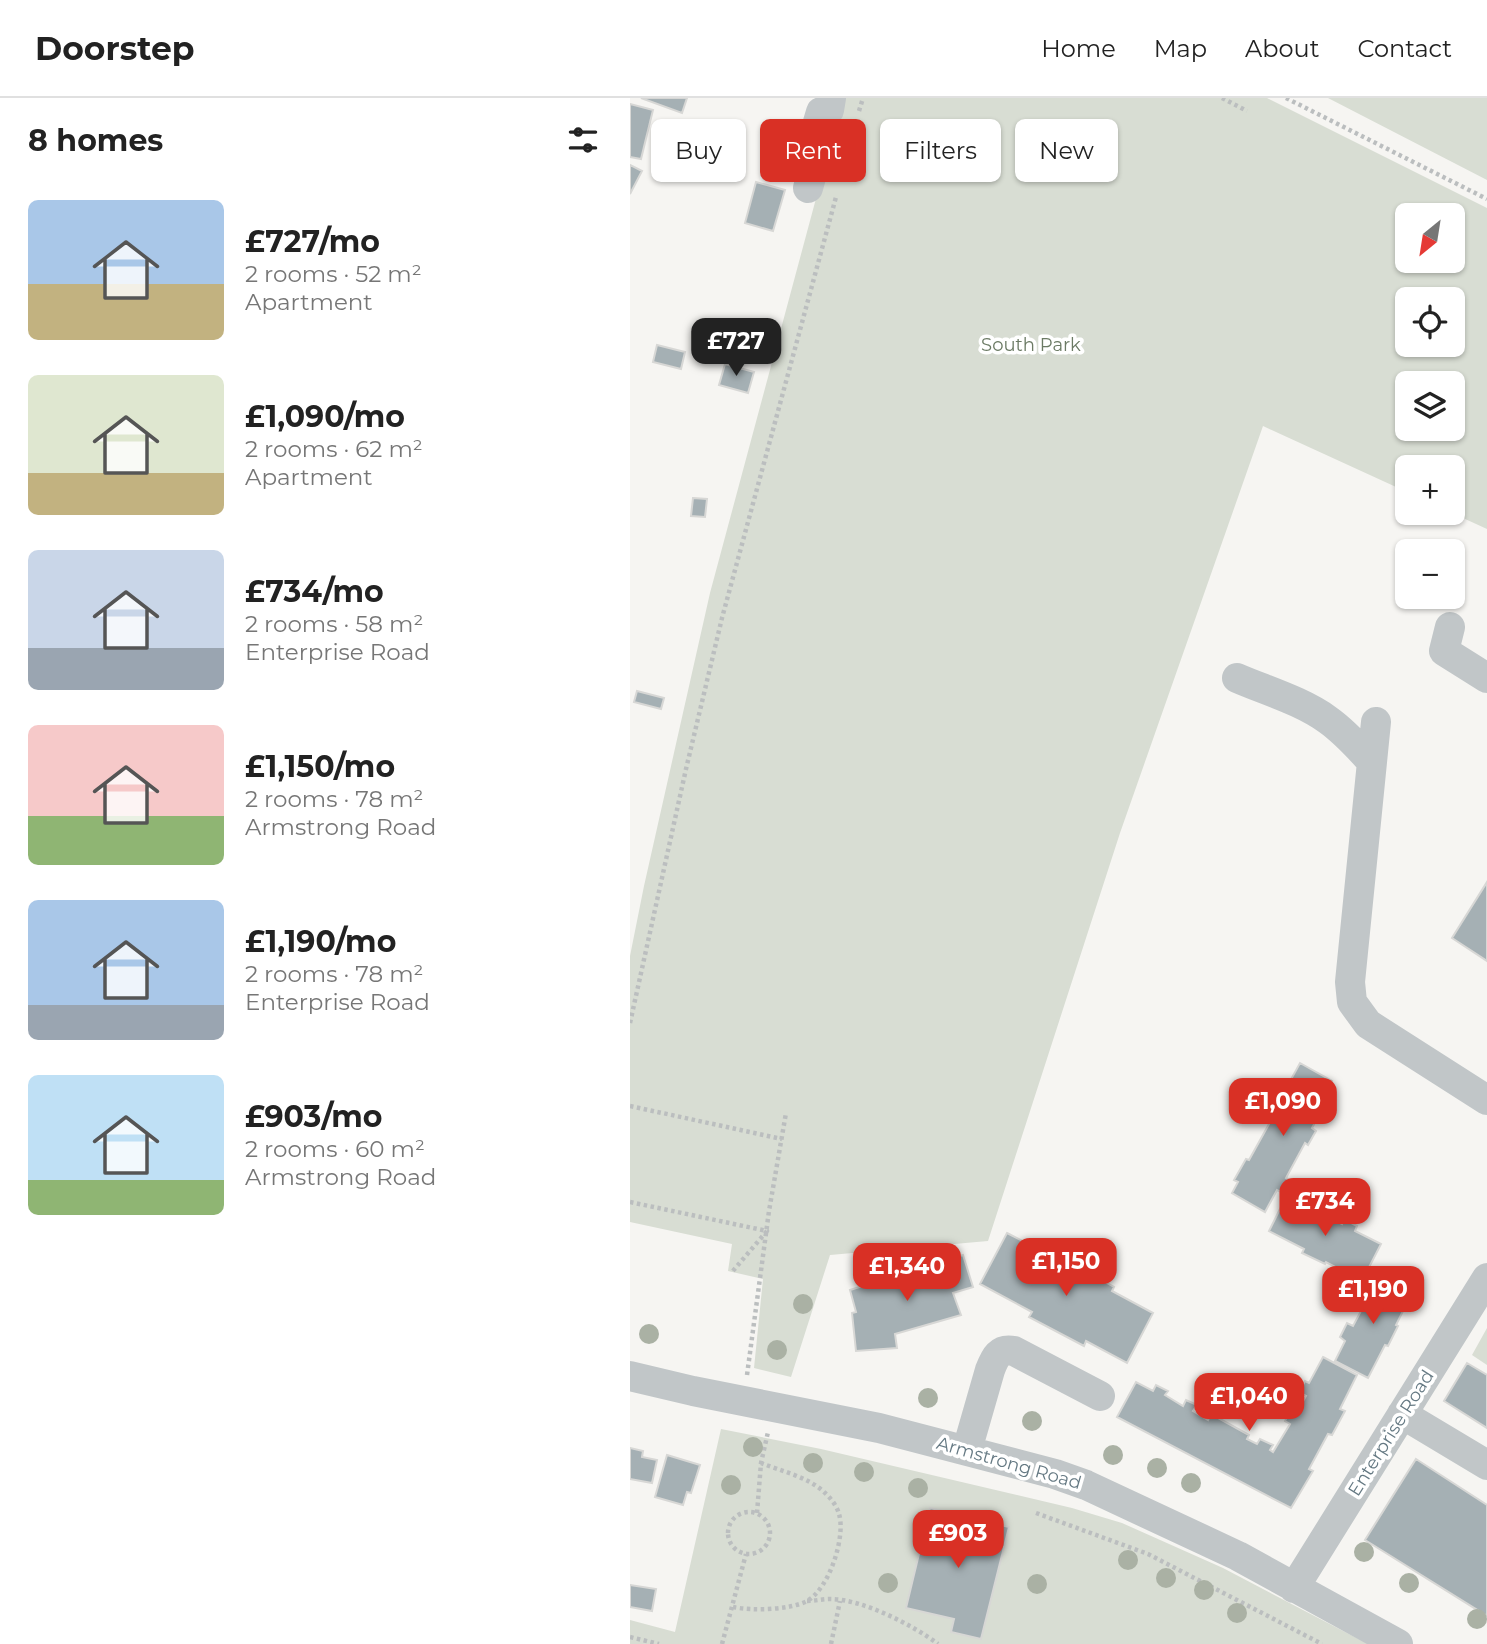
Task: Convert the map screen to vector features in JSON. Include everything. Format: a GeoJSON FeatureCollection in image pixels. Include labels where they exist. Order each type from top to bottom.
{"type":"FeatureCollection","features":[{"type":"Feature","properties":{"kind":"street"},"geometry":{"type":"LineString","coordinates":[[823,190],[824,131],[818,122],[821,112],[829,110],[831,98]]}},
{"type":"Feature","properties":{"kind":"street"},"geometry":{"type":"LineString","coordinates":[[1450,627],[1444,651],[1487,678]]}},
{"type":"Feature","properties":{"kind":"street"},"geometry":{"type":"LineString","coordinates":[[1237,678],[1308,707],[1343,732],[1372,762]]}},
{"type":"Feature","properties":{"kind":"street"},"geometry":{"type":"LineString","coordinates":[[1376,722],[1350,982],[1352,1002],[1368,1024],[1487,1100]]}},
{"type":"Feature","properties":{"kind":"street","name":"Enterprise Road"},"geometry":{"type":"LineString","coordinates":[[1294,1588],[1487,1278]]}},
{"type":"Feature","properties":{"kind":"street"},"geometry":{"type":"LineString","coordinates":[[967,1450],[990,1370],[1000,1352],[1014,1351],[1100,1396]]}},
{"type":"Feature","properties":{"kind":"street","name":"Armstrong Road"},"geometry":{"type":"LineString","coordinates":[[630,1376],[838,1419],[1011,1461],[1086,1485],[1238,1556],[1398,1644]]}},
{"type":"Feature","properties":{"kind":"street"},"geometry":{"type":"LineString","coordinates":[[1402,1414],[1487,1465]]}},
{"type":"Feature","properties":{"kind":"path"},"geometry":{"type":"LineString","coordinates":[[859,111],[863,98]]}},
{"type":"Feature","properties":{"kind":"path"},"geometry":{"type":"LineString","coordinates":[[1222,98],[1247,111]]}},
{"type":"Feature","properties":{"kind":"path"},"geometry":{"type":"LineString","coordinates":[[1286,98],[1487,199]]}},
{"type":"Feature","properties":{"kind":"path"},"geometry":{"type":"LineString","coordinates":[[630,1023],[686,769],[823,190]]}},
{"type":"Feature","properties":{"kind":"path"},"geometry":{"type":"LineString","coordinates":[[630,1105],[782,1139]]}},
{"type":"Feature","properties":{"kind":"path"},"geometry":{"type":"LineString","coordinates":[[743,1401],[786,1113]]}},
{"type":"Feature","properties":{"kind":"path"},"geometry":{"type":"LineString","coordinates":[[630,1202],[767,1231]]}},
{"type":"Feature","properties":{"kind":"path"},"geometry":{"type":"LineString","coordinates":[[732,1272],[767,1231]]}},
{"type":"Feature","properties":{"kind":"path"},"geometry":{"type":"LineString","coordinates":[[757,1513],[761,1462],[770,1425]]}},
{"type":"Feature","properties":{"kind":"path"},"geometry":{"type":"LineString","coordinates":[[761,1462],[818,1487],[830,1498],[839,1512],[838,1546],[829,1575],[807,1601]]}},
{"type":"Feature","properties":{"kind":"path"},"geometry":{"type":"LineString","coordinates":[[743,1512],[757,1513],[763,1516],[771,1528],[769,1542],[759,1552],[746,1554],[733,1547],[727,1534],[728,1527],[736,1515],[743,1512]]}},
{"type":"Feature","properties":{"kind":"path"},"geometry":{"type":"LineString","coordinates":[[1035,1513],[1148,1554],[1322,1644]]}},
{"type":"Feature","properties":{"kind":"path"},"geometry":{"type":"LineString","coordinates":[[722,1644],[746,1554]]}},
{"type":"Feature","properties":{"kind":"path"},"geometry":{"type":"LineString","coordinates":[[733,1607],[765,1609],[832,1599],[861,1605],[938,1644]]}},
{"type":"Feature","properties":{"kind":"path"},"geometry":{"type":"LineString","coordinates":[[831,1644],[841,1601]]}},
{"type":"Feature","properties":{"kind":"path"},"geometry":{"type":"LineString","coordinates":[[630,1637],[659,1644]]}},
{"type":"Feature","properties":{"kind":"green space","name":"South Park"},"geometry":{"type":"Polygon","coordinates":[[[843,98],[1267,98],[1487,208],[1487,529],[1465,519],[1465,455],[1395,455],[1395,486],[1263,426],[1120,833],[988,1241],[830,1255],[791,1377],[754,1368],[763,1279],[728,1271],[732,1244],[630,1222],[630,956],[710,593],[820,182],[866,182],[866,119],[837,119],[843,98]]]}},
{"type":"Feature","properties":{"kind":"green space"},"geometry":{"type":"Polygon","coordinates":[[[1328,98],[1487,98],[1487,180],[1328,98]]]}},
{"type":"Feature","properties":{"kind":"green space"},"geometry":{"type":"Polygon","coordinates":[[[1487,1328],[1487,1365],[1472,1355],[1487,1328]]]}},
{"type":"Feature","properties":{"kind":"green space"},"geometry":{"type":"Polygon","coordinates":[[[721,1429],[821,1449],[1072,1508],[1122,1523],[1223,1568],[1368,1644],[630,1644],[630,1620],[675,1632],[721,1429]]]}},
{"type":"Feature","properties":{"kind":"building"},"geometry":{"type":"Polygon","coordinates":[[[641,98],[687,98],[682,113],[641,98]]]}},
{"type":"Feature","properties":{"kind":"building"},"geometry":{"type":"Polygon","coordinates":[[[630,104],[653,110],[641,159],[630,157],[630,104]]]}},
{"type":"Feature","properties":{"kind":"building"},"geometry":{"type":"Polygon","coordinates":[[[630,165],[642,171],[630,194],[630,165]]]}},
{"type":"Feature","properties":{"kind":"building"},"geometry":{"type":"Polygon","coordinates":[[[756,182],[785,190],[773,231],[745,223],[756,182]]]}},
{"type":"Feature","properties":{"kind":"building"},"geometry":{"type":"Polygon","coordinates":[[[657,345],[685,352],[681,369],[653,362],[657,345]]]}},
{"type":"Feature","properties":{"kind":"building"},"geometry":{"type":"Polygon","coordinates":[[[725,364],[754,372],[748,393],[719,385],[725,364]]]}},
{"type":"Feature","properties":{"kind":"building"},"geometry":{"type":"Polygon","coordinates":[[[693,498],[707,499],[705,517],[691,516],[693,498]]]}},
{"type":"Feature","properties":{"kind":"building"},"geometry":{"type":"Polygon","coordinates":[[[637,691],[664,698],[661,709],[634,702],[637,691]]]}},
{"type":"Feature","properties":{"kind":"building"},"geometry":{"type":"Polygon","coordinates":[[[1487,882],[1487,961],[1452,938],[1487,882]]]}},
{"type":"Feature","properties":{"kind":"building"},"geometry":{"type":"Polygon","coordinates":[[[1300,1063],[1332,1081],[1323,1099],[1330,1103],[1325,1111],[1322,1110],[1312,1128],[1316,1131],[1308,1145],[1305,1143],[1286,1178],[1290,1180],[1283,1193],[1277,1190],[1265,1212],[1232,1193],[1238,1182],[1234,1180],[1246,1159],[1249,1160],[1274,1115],[1268,1111],[1279,1092],[1283,1094],[1300,1063]]]}},
{"type":"Feature","properties":{"kind":"building"},"geometry":{"type":"Polygon","coordinates":[[[1287,1195],[1312,1209],[1315,1204],[1329,1212],[1327,1216],[1342,1224],[1344,1219],[1357,1226],[1355,1231],[1381,1244],[1362,1281],[1302,1253],[1304,1249],[1269,1231],[1287,1195]]]}},
{"type":"Feature","properties":{"kind":"building"},"geometry":{"type":"Polygon","coordinates":[[[1007,1233],[1061,1261],[1062,1258],[1114,1287],[1112,1291],[1153,1313],[1127,1363],[1086,1341],[1084,1346],[1029,1317],[1032,1312],[980,1284],[1007,1233]]]}},
{"type":"Feature","properties":{"kind":"building"},"geometry":{"type":"Polygon","coordinates":[[[963,1255],[973,1287],[953,1293],[961,1315],[895,1334],[897,1348],[856,1351],[852,1313],[856,1312],[850,1290],[963,1255]]]}},
{"type":"Feature","properties":{"kind":"building"},"geometry":{"type":"Polygon","coordinates":[[[1379,1275],[1412,1293],[1388,1346],[1385,1345],[1368,1378],[1335,1361],[1345,1341],[1340,1337],[1347,1323],[1353,1326],[1361,1311],[1355,1308],[1362,1293],[1368,1296],[1379,1275]]]}},
{"type":"Feature","properties":{"kind":"building"},"geometry":{"type":"Polygon","coordinates":[[[1323,1357],[1357,1375],[1340,1409],[1345,1411],[1332,1435],[1328,1434],[1309,1469],[1313,1471],[1291,1508],[1117,1417],[1136,1382],[1153,1391],[1156,1385],[1168,1391],[1165,1395],[1183,1406],[1186,1400],[1197,1405],[1193,1411],[1208,1420],[1211,1414],[1249,1435],[1247,1439],[1257,1444],[1260,1439],[1273,1445],[1270,1450],[1273,1452],[1290,1424],[1285,1421],[1291,1409],[1297,1412],[1306,1396],[1299,1392],[1305,1381],[1309,1383],[1323,1357]]]}},
{"type":"Feature","properties":{"kind":"building"},"geometry":{"type":"Polygon","coordinates":[[[1467,1363],[1487,1375],[1487,1428],[1444,1401],[1467,1363]]]}},
{"type":"Feature","properties":{"kind":"building"},"geometry":{"type":"Polygon","coordinates":[[[630,1448],[643,1451],[642,1457],[657,1460],[652,1483],[630,1479],[630,1448]]]}},
{"type":"Feature","properties":{"kind":"building"},"geometry":{"type":"Polygon","coordinates":[[[667,1455],[700,1465],[691,1493],[687,1492],[683,1505],[655,1497],[667,1455]]]}},
{"type":"Feature","properties":{"kind":"building"},"geometry":{"type":"Polygon","coordinates":[[[1416,1459],[1487,1505],[1487,1616],[1365,1540],[1416,1459]]]}},
{"type":"Feature","properties":{"kind":"building"},"geometry":{"type":"Polygon","coordinates":[[[930,1508],[1009,1527],[981,1639],[951,1632],[954,1619],[906,1608],[930,1508]]]}},
{"type":"Feature","properties":{"kind":"building"},"geometry":{"type":"Polygon","coordinates":[[[630,1585],[656,1589],[652,1611],[630,1607],[630,1585]]]}}]}
